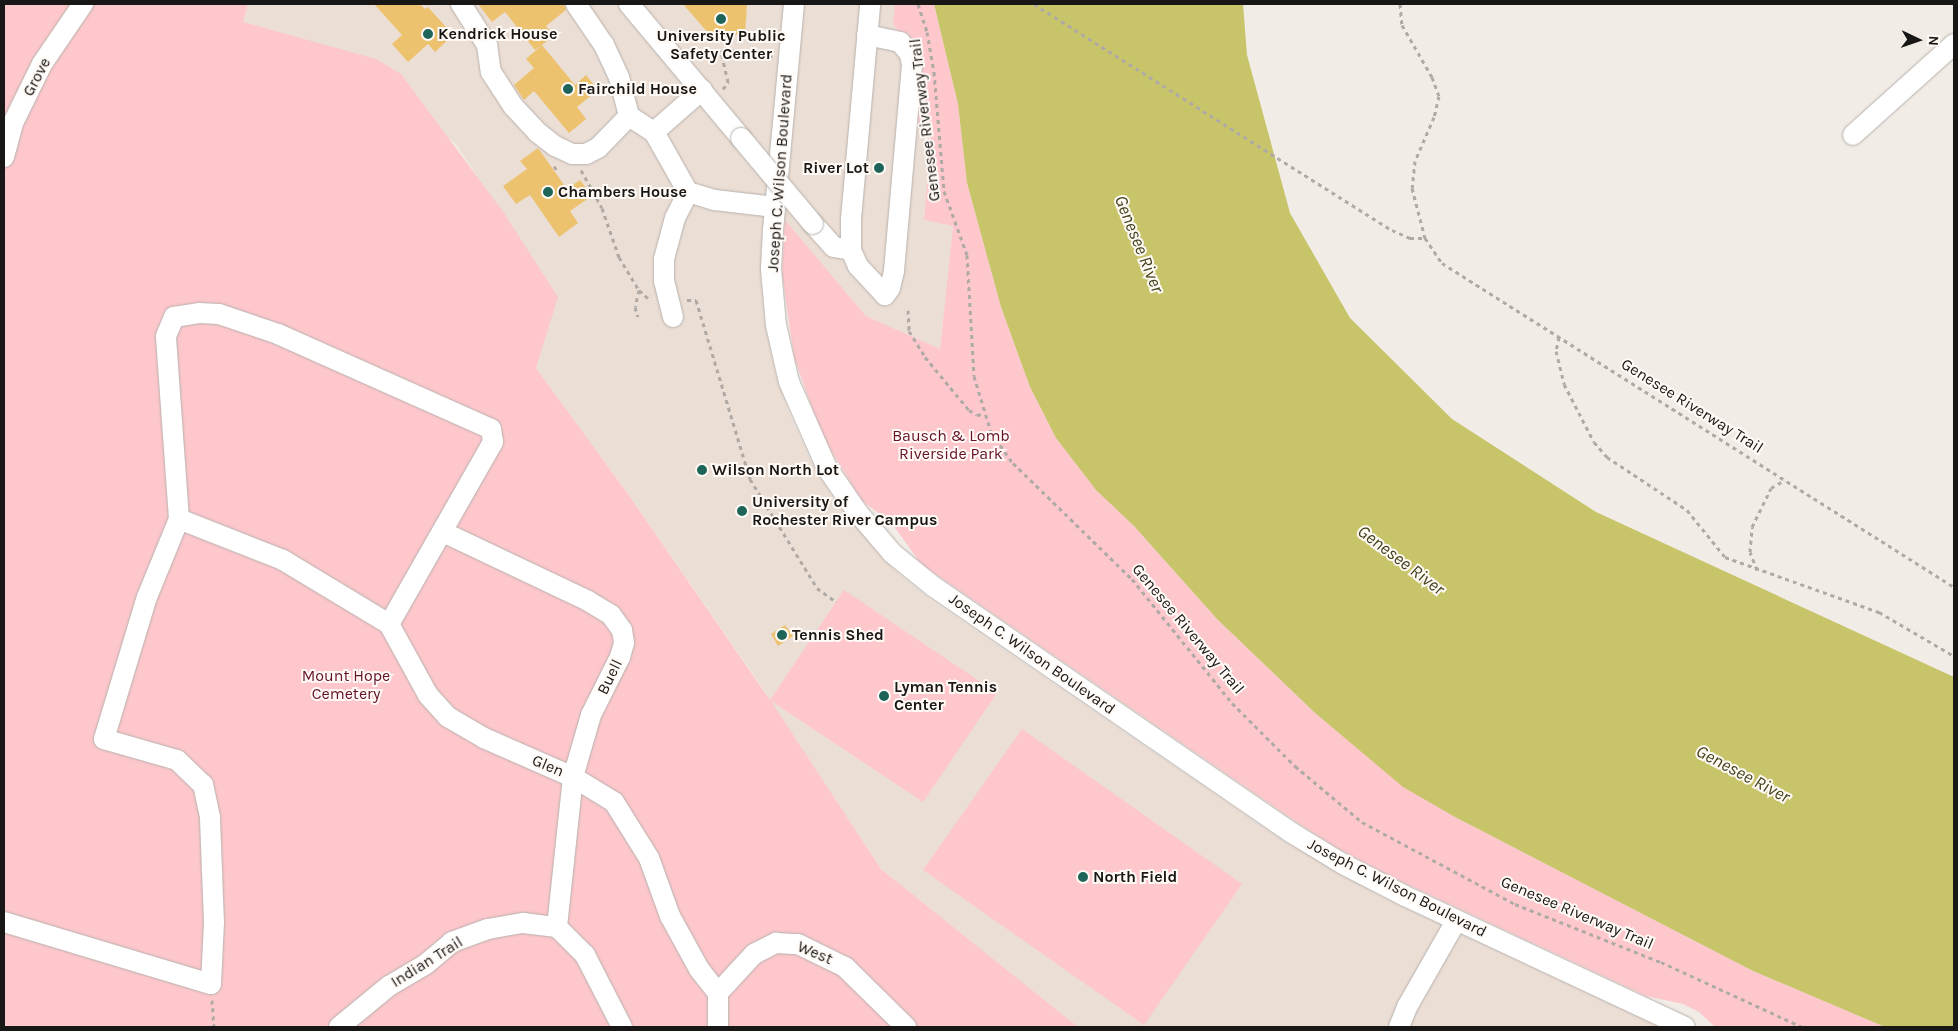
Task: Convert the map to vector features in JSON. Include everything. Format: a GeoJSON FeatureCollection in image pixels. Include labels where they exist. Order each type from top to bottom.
{"type":"FeatureCollection","features":[{"type":"Feature","properties":{"kind":"street","name":"Grove"},"geometry":{"type":"LineString","coordinates":[[4,157],[13,123],[42,64],[83,4]]}},
{"type":"Feature","properties":{"kind":"street"},"geometry":{"type":"LineString","coordinates":[[461,4],[487,45],[491,72],[513,106],[545,138],[565,152],[579,155],[598,148],[629,116]]}},
{"type":"Feature","properties":{"kind":"street"},"geometry":{"type":"LineString","coordinates":[[576,4],[604,45],[619,77],[629,116],[654,132],[688,192],[715,200],[775,207]]}},
{"type":"Feature","properties":{"kind":"street"},"geometry":{"type":"LineString","coordinates":[[629,4],[813,224],[834,247],[852,250]]}},
{"type":"Feature","properties":{"kind":"street","name":"Joseph C. Wilson Boulevard"},"geometry":{"type":"LineString","coordinates":[[794,4],[775,207],[771,269],[774,307],[789,382],[827,468],[858,513],[892,553],[934,587],[1292,833],[1343,864],[1456,920],[1685,1027]]}},
{"type":"Feature","properties":{"kind":"street"},"geometry":{"type":"LineString","coordinates":[[867,35],[900,42],[910,54],[912,65],[894,271],[890,288],[885,295],[858,266],[852,250],[867,35],[870,4]]}},
{"type":"Feature","properties":{"kind":"street"},"geometry":{"type":"LineString","coordinates":[[1853,136],[1954,44]]}},
{"type":"Feature","properties":{"kind":"street"},"geometry":{"type":"LineString","coordinates":[[654,132],[706,95]]}},
{"type":"Feature","properties":{"kind":"street"},"geometry":{"type":"LineString","coordinates":[[672,311],[664,281],[664,259],[675,218],[688,192]]}},
{"type":"Feature","properties":{"kind":"street"},"geometry":{"type":"LineString","coordinates":[[4,922],[211,984],[214,923],[210,817],[203,785],[177,760],[104,739],[147,597],[179,519],[166,336],[174,317],[199,312],[236,319],[278,334],[491,429],[493,442],[389,624],[283,560],[179,519]]}},
{"type":"Feature","properties":{"kind":"street","name":"Buell"},"geometry":{"type":"LineString","coordinates":[[443,532],[588,601],[611,615],[622,630],[624,643],[620,657],[591,715],[573,777],[557,927]]}},
{"type":"Feature","properties":{"kind":"street","name":"Glen"},"geometry":{"type":"LineString","coordinates":[[389,624],[428,695],[448,717],[484,738],[573,777],[614,802],[634,831],[649,858],[670,916],[699,969],[718,993]]}},
{"type":"Feature","properties":{"kind":"street"},"geometry":{"type":"LineString","coordinates":[[1399,1027],[1407,1007],[1456,920]]}},
{"type":"Feature","properties":{"kind":"street","name":"Indian Trail"},"geometry":{"type":"LineString","coordinates":[[338,1027],[389,986],[426,964],[452,942],[488,929],[523,923],[557,927]]}},
{"type":"Feature","properties":{"kind":"street"},"geometry":{"type":"LineString","coordinates":[[557,927],[585,955],[622,1027]]}},
{"type":"Feature","properties":{"kind":"street","name":"West"},"geometry":{"type":"LineString","coordinates":[[718,993],[754,954],[776,943],[798,944],[845,967],[906,1027]]}},
{"type":"Feature","properties":{"kind":"street"},"geometry":{"type":"LineString","coordinates":[[718,993],[718,1027]]}},
{"type":"Feature","properties":{"kind":"path","name":"Genesee Riverway Trail"},"geometry":{"type":"LineString","coordinates":[[918,4],[927,32],[934,72],[944,191],[968,255],[970,354],[984,414],[995,440],[1009,459],[1132,579],[1232,703],[1295,766],[1362,822],[1515,904],[1661,962],[1802,1027]]}},
{"type":"Feature","properties":{"kind":"path"},"geometry":{"type":"LineString","coordinates":[[1034,4],[1392,230],[1410,238],[1425,238]]}},
{"type":"Feature","properties":{"kind":"path","name":"Genesee Riverway Trail"},"geometry":{"type":"LineString","coordinates":[[1400,4],[1402,26],[1432,77],[1439,96],[1434,117],[1412,174],[1416,208],[1425,238],[1442,263],[1954,587]]}},
{"type":"Feature","properties":{"kind":"path"},"geometry":{"type":"LineString","coordinates":[[706,95],[728,82],[721,52],[724,49],[772,56]]}},
{"type":"Feature","properties":{"kind":"path"},"geometry":{"type":"LineString","coordinates":[[579,155],[584,177],[602,208],[619,257],[639,290],[656,309],[672,311],[696,300],[750,479],[817,588],[836,602]]}},
{"type":"Feature","properties":{"kind":"path"},"geometry":{"type":"LineString","coordinates":[[638,317],[635,307],[639,290]]}},
{"type":"Feature","properties":{"kind":"path"},"geometry":{"type":"LineString","coordinates":[[908,310],[909,331],[925,357],[969,410],[977,415],[984,414]]}},
{"type":"Feature","properties":{"kind":"path"},"geometry":{"type":"LineString","coordinates":[[1560,337],[1556,351],[1564,384],[1594,442],[1607,457],[1687,510],[1726,558],[1879,612],[1954,656]]}},
{"type":"Feature","properties":{"kind":"path"},"geometry":{"type":"LineString","coordinates":[[1757,570],[1750,552],[1752,527],[1771,488],[1785,480]]}},
{"type":"Feature","properties":{"kind":"path"},"geometry":{"type":"LineString","coordinates":[[211,984],[214,1027]]}},
{"type":"Feature","properties":{"kind":"shaded area","name":"University of Rochester River Campus"},"geometry":{"type":"Polygon","coordinates":[[[248,4],[895,4],[893,24],[898,30],[908,33],[920,52],[932,124],[924,220],[953,226],[940,349],[866,316],[765,197],[761,280],[765,324],[774,367],[788,410],[808,455],[833,498],[894,570],[930,599],[1282,840],[1382,897],[1660,1027],[1075,1027],[881,869],[753,674],[628,494],[536,368],[557,297],[455,143],[243,22],[248,4]]]}},
{"type":"Feature","properties":{"kind":"green space","name":"Mount Hope Cemetery"},"geometry":{"type":"Polygon","coordinates":[[[4,4],[248,4],[243,22],[376,59],[401,74],[504,213],[558,297],[536,368],[628,494],[770,700],[844,590],[997,693],[923,802],[771,701],[881,869],[1078,1027],[4,1027],[4,4]]]}},
{"type":"Feature","properties":{"kind":"green space","name":"Bausch & Lomb Riverside Park"},"geometry":{"type":"Polygon","coordinates":[[[895,4],[934,4],[958,104],[967,183],[1001,307],[1030,387],[1056,438],[1096,490],[1134,526],[1217,619],[1314,712],[1350,742],[1455,817],[1753,971],[1885,1027],[1715,1027],[1699,1012],[1683,1004],[1646,996],[1400,881],[1337,848],[1298,823],[921,564],[891,522],[862,501],[822,436],[794,357],[782,274],[785,220],[866,316],[940,349],[953,226],[924,220],[932,124],[918,123],[920,52],[908,33],[898,30],[893,24],[895,4]]]}},
{"type":"Feature","properties":{"kind":"green space","name":"North Field"},"geometry":{"type":"Polygon","coordinates":[[[1022,729],[1242,884],[1144,1025],[923,870],[1022,729]]]}},
{"type":"Feature","properties":{"kind":"water","name":"Genesee River"},"geometry":{"type":"Polygon","coordinates":[[[934,4],[1243,4],[1247,55],[1290,213],[1350,318],[1452,419],[1596,512],[1954,677],[1954,1027],[1885,1027],[1753,971],[1455,817],[1403,787],[1314,712],[1217,619],[1134,526],[1096,490],[1056,438],[1030,387],[1001,307],[967,183],[958,104],[934,4]]]}},
{"type":"Feature","properties":{"kind":"building","name":"Kendrick House"},"geometry":{"type":"Polygon","coordinates":[[[374,4],[420,4],[425,9],[428,7],[453,35],[435,52],[428,44],[408,62],[392,44],[402,35],[374,4]]]}},
{"type":"Feature","properties":{"kind":"building"},"geometry":{"type":"Polygon","coordinates":[[[478,4],[564,4],[566,10],[546,26],[554,36],[535,50],[505,12],[492,22],[478,4]]]}},
{"type":"Feature","properties":{"kind":"building","name":"University Public Safety Center"},"geometry":{"type":"Polygon","coordinates":[[[683,4],[747,4],[745,35],[709,34],[683,4]]]}},
{"type":"Feature","properties":{"kind":"building","name":"Fairchild House"},"geometry":{"type":"Polygon","coordinates":[[[542,45],[575,85],[586,75],[598,90],[577,107],[586,119],[569,133],[534,91],[524,100],[514,85],[534,68],[526,59],[542,45]]]}},
{"type":"Feature","properties":{"kind":"building","name":"Chambers House"},"geometry":{"type":"Polygon","coordinates":[[[538,148],[567,189],[580,180],[592,196],[570,211],[578,223],[559,237],[530,195],[516,204],[503,186],[527,169],[520,161],[538,148]]]}},
{"type":"Feature","properties":{"kind":"building","name":"Tennis Shed"},"geometry":{"type":"Polygon","coordinates":[[[785,625],[793,636],[778,646],[771,634],[785,625]]]}},
{"type":"Feature","properties":{"kind":"place","name":"University Public Safety Center"},"geometry":{"type":"Point","coordinates":[721,19]}},
{"type":"Feature","properties":{"kind":"place","name":"Kendrick House"},"geometry":{"type":"Point","coordinates":[428,34]}},
{"type":"Feature","properties":{"kind":"place","name":"Fairchild House"},"geometry":{"type":"Point","coordinates":[568,89]}},
{"type":"Feature","properties":{"kind":"place","name":"River Lot"},"geometry":{"type":"Point","coordinates":[879,168]}},
{"type":"Feature","properties":{"kind":"place","name":"Chambers House"},"geometry":{"type":"Point","coordinates":[548,192]}},
{"type":"Feature","properties":{"kind":"place","name":"Wilson North Lot"},"geometry":{"type":"Point","coordinates":[702,470]}},
{"type":"Feature","properties":{"kind":"place","name":"University of Rochester River Campus"},"geometry":{"type":"Point","coordinates":[742,511]}},
{"type":"Feature","properties":{"kind":"place","name":"Tennis Shed"},"geometry":{"type":"Point","coordinates":[782,635]}},
{"type":"Feature","properties":{"kind":"place","name":"Lyman Tennis Center"},"geometry":{"type":"Point","coordinates":[884,696]}},
{"type":"Feature","properties":{"kind":"place","name":"North Field"},"geometry":{"type":"Point","coordinates":[1083,877]}}]}
